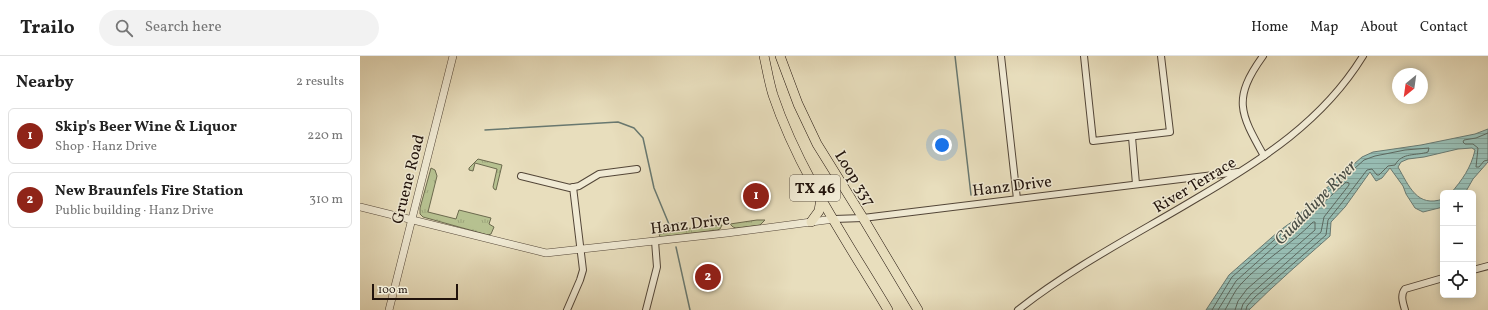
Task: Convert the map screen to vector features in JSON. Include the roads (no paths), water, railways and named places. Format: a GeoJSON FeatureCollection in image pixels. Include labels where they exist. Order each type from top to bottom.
{"type":"FeatureCollection","features":[{"type":"Feature","properties":{"kind":"main road","name":"TX 46"},"geometry":{"type":"LineString","coordinates":[[764,56],[773,94],[798,157],[888,310]]}},
{"type":"Feature","properties":{"kind":"main road","name":"Loop 337"},"geometry":{"type":"LineString","coordinates":[[780,56],[790,85],[818,144],[864,218],[918,310]]}},
{"type":"Feature","properties":{"kind":"main road"},"geometry":{"type":"LineString","coordinates":[[812,222],[819,211],[821,198]]}},
{"type":"Feature","properties":{"kind":"street","name":"Gruene Road"},"geometry":{"type":"LineString","coordinates":[[389,310],[453,56]]}},
{"type":"Feature","properties":{"kind":"street"},"geometry":{"type":"LineString","coordinates":[[1001,56],[1017,199]]}},
{"type":"Feature","properties":{"kind":"street"},"geometry":{"type":"LineString","coordinates":[[1084,56],[1093,141],[1170,132],[1161,56]]}},
{"type":"Feature","properties":{"kind":"street"},"geometry":{"type":"LineString","coordinates":[[1263,56],[1248,79],[1243,94],[1243,103],[1247,127],[1264,156]]}},
{"type":"Feature","properties":{"kind":"street","name":"River Terrace"},"geometry":{"type":"LineString","coordinates":[[1018,310],[1068,274],[1242,171],[1264,156],[1303,126],[1323,107],[1357,66],[1363,56]]}},
{"type":"Feature","properties":{"kind":"street"},"geometry":{"type":"LineString","coordinates":[[1132,137],[1136,184]]}},
{"type":"Feature","properties":{"kind":"street"},"geometry":{"type":"LineString","coordinates":[[521,176],[565,187],[573,187],[599,174],[637,169]]}},
{"type":"Feature","properties":{"kind":"street","name":"Hanz Drive"},"geometry":{"type":"LineString","coordinates":[[360,207],[537,252],[555,253],[834,219],[864,218],[1242,171]]}},
{"type":"Feature","properties":{"kind":"street"},"geometry":{"type":"LineString","coordinates":[[567,310],[583,270],[573,187]]}},
{"type":"Feature","properties":{"kind":"street"},"geometry":{"type":"LineString","coordinates":[[646,310],[656,269],[655,241]]}},
{"type":"Feature","properties":{"kind":"street"},"geometry":{"type":"LineString","coordinates":[[1476,269],[1488,267]]}},
{"type":"Feature","properties":{"kind":"street"},"geometry":{"type":"LineString","coordinates":[[1405,310],[1402,298],[1403,291],[1405,289],[1440,279]]}},
{"type":"Feature","properties":{"kind":"water","name":"Guadalupe River"},"geometry":{"type":"Polygon","coordinates":[[[1488,129],[1488,162],[1473,179],[1467,190],[1453,190],[1469,168],[1475,150],[1472,148],[1458,149],[1408,159],[1401,162],[1398,167],[1415,194],[1420,198],[1427,200],[1440,200],[1440,208],[1423,212],[1415,208],[1403,186],[1390,168],[1382,178],[1376,181],[1370,172],[1345,207],[1331,222],[1330,236],[1249,310],[1206,310],[1229,275],[1279,231],[1293,221],[1315,198],[1362,157],[1373,152],[1421,145],[1475,134],[1488,129]]]}},
{"type":"Feature","properties":{"kind":"waterway"},"geometry":{"type":"LineString","coordinates":[[955,56],[971,195]]}},
{"type":"Feature","properties":{"kind":"waterway"},"geometry":{"type":"LineString","coordinates":[[485,130],[618,122],[634,128],[643,138],[654,188],[671,229]]}},
{"type":"Feature","properties":{"kind":"waterway"},"geometry":{"type":"LineString","coordinates":[[676,247],[690,310]]}},
{"type":"Feature","properties":{"kind":"place","name":"Skip's Beer Wine & Liquor"},"geometry":{"type":"Point","coordinates":[756,196]}},
{"type":"Feature","properties":{"kind":"place","name":"New Braunfels Fire Station"},"geometry":{"type":"Point","coordinates":[708,277]}}]}
